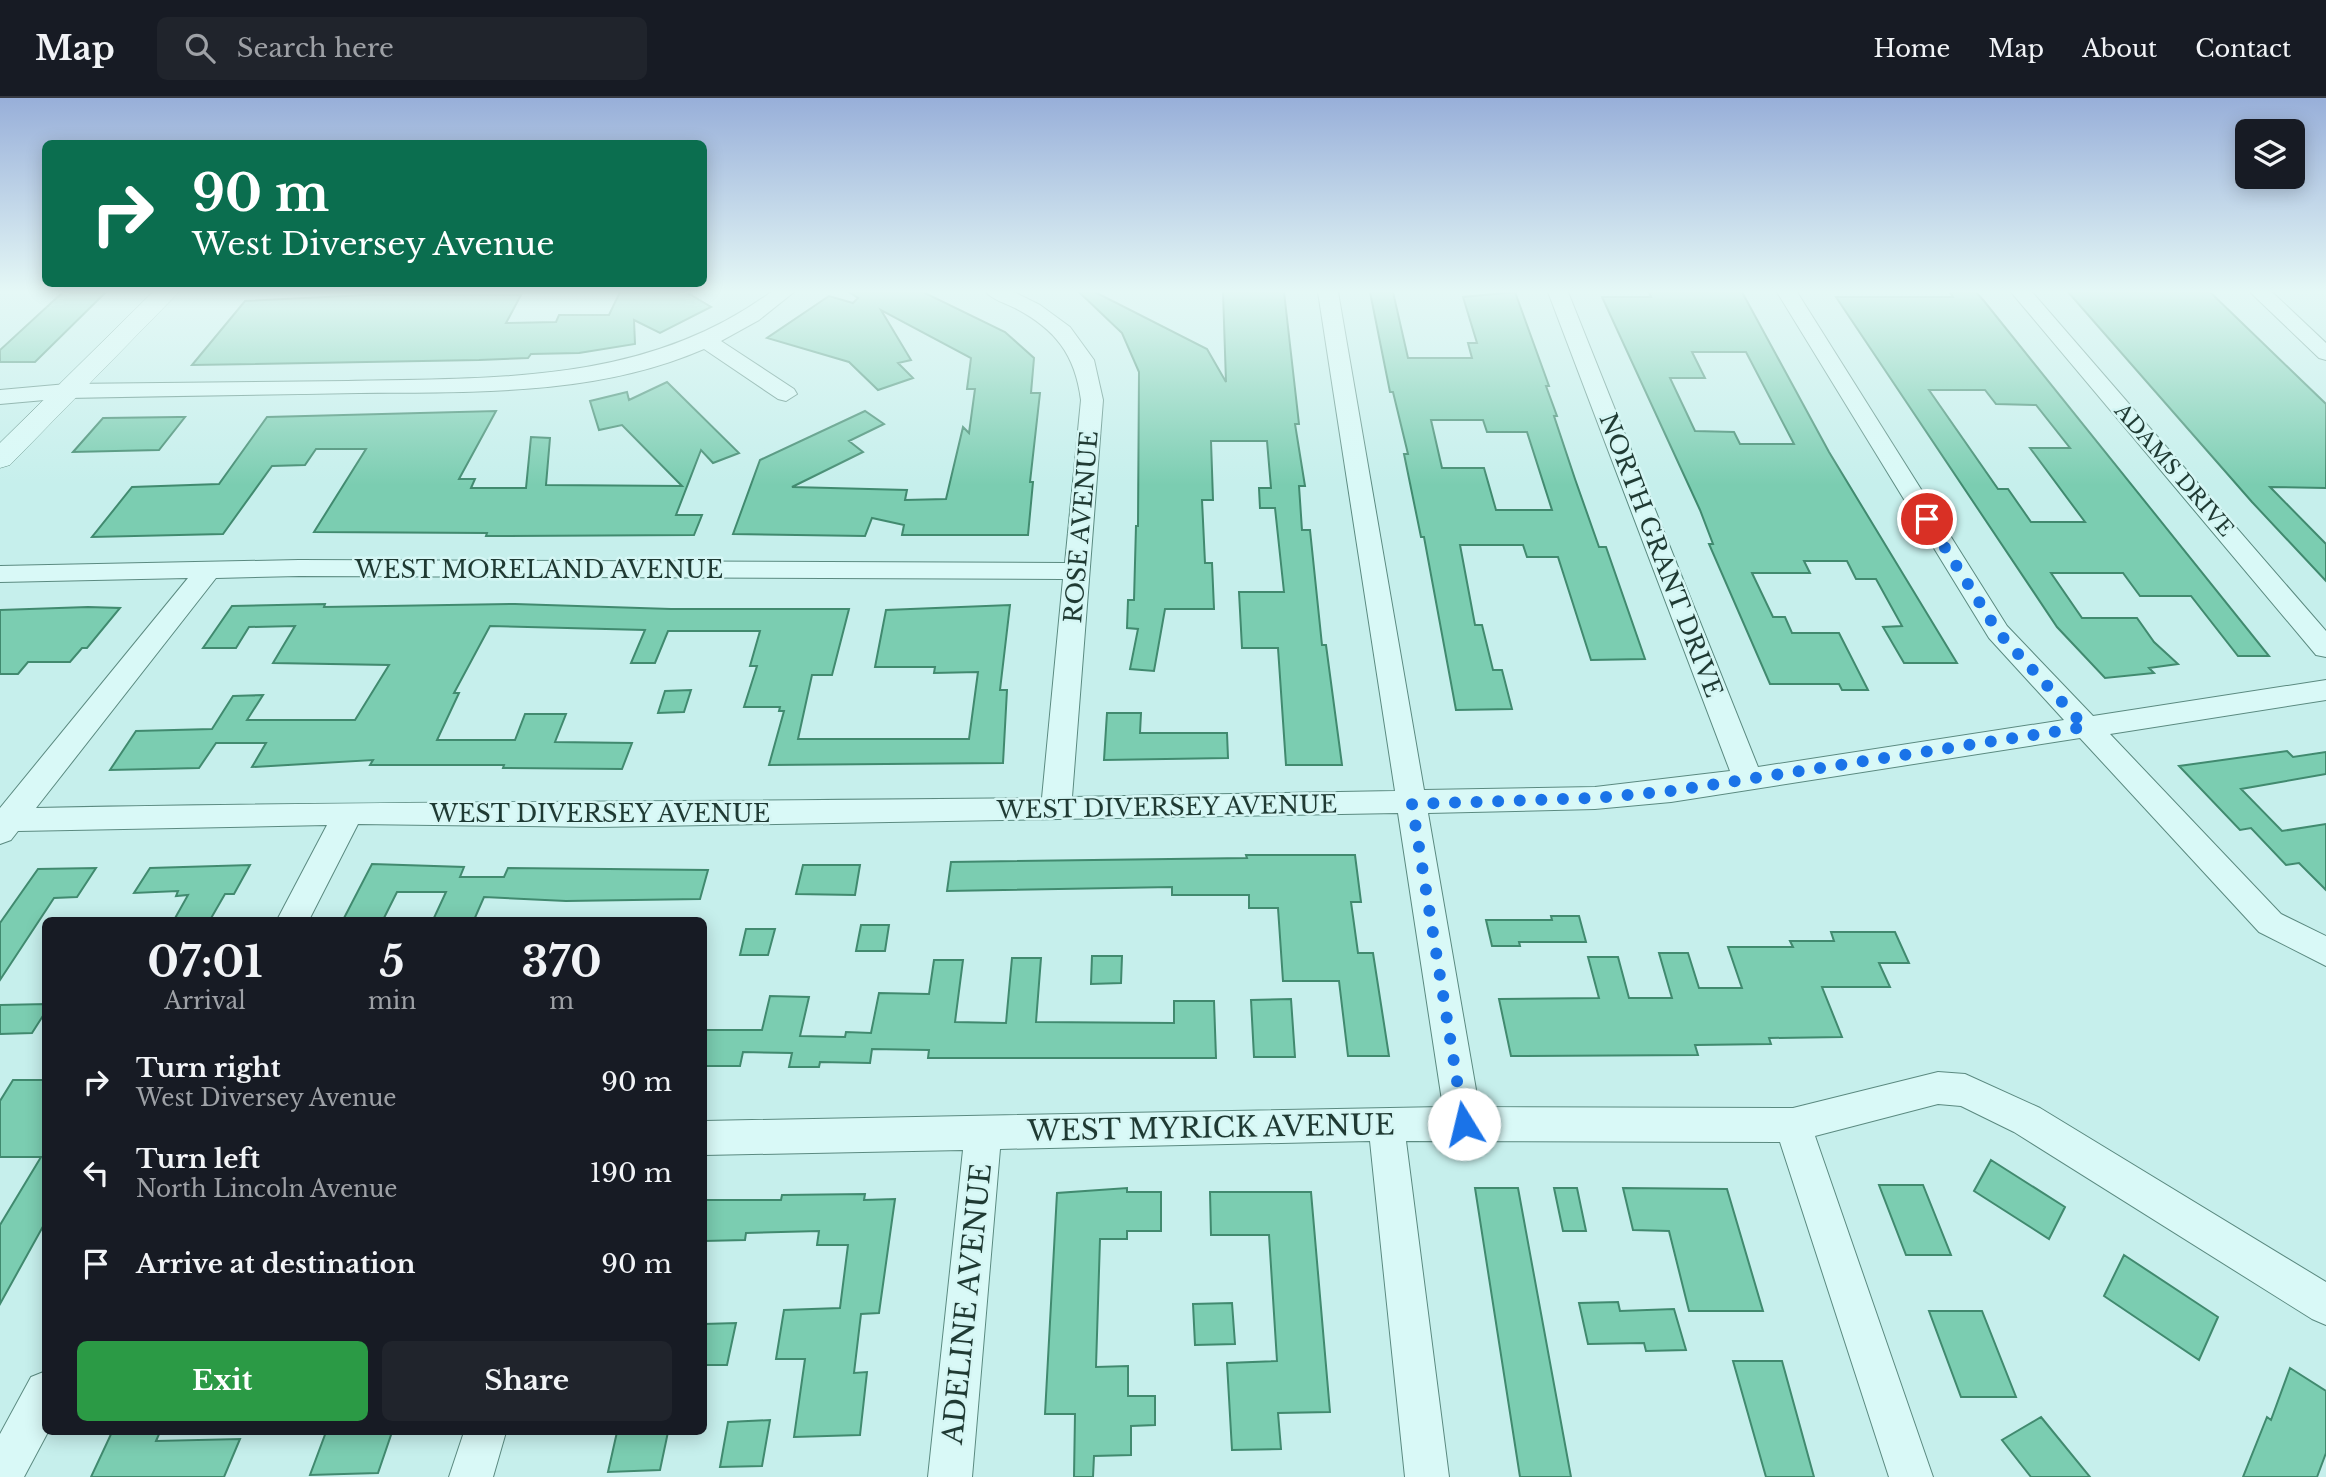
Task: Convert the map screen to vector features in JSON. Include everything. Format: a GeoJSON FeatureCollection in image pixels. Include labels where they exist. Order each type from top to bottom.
{"type":"FeatureCollection","features":[{"type":"Feature","properties":{"kind":"street"},"geometry":{"type":"LineString","coordinates":[[0,459],[102,356]]}},
{"type":"Feature","properties":{"kind":"street"},"geometry":{"type":"LineString","coordinates":[[0,397],[67,391],[494,385],[549,381],[640,365],[666,356]]}},
{"type":"Feature","properties":{"kind":"street"},"geometry":{"type":"LineString","coordinates":[[730,356],[786,394]]}},
{"type":"Feature","properties":{"kind":"street","name":"ROSE AVENUE"},"geometry":{"type":"LineString","coordinates":[[1056,809],[1092,400],[1090,374],[1082,356]]}},
{"type":"Feature","properties":{"kind":"street"},"geometry":{"type":"LineString","coordinates":[[1339,356],[1464,1124]]}},
{"type":"Feature","properties":{"kind":"street","name":"NORTH GRANT DRIVE"},"geometry":{"type":"LineString","coordinates":[[1583,356],[1748,779]]}},
{"type":"Feature","properties":{"kind":"street"},"geometry":{"type":"LineString","coordinates":[[1827,356],[1998,632],[2270,923],[2326,952]]}},
{"type":"Feature","properties":{"kind":"street","name":"ADAMS DRIVE"},"geometry":{"type":"LineString","coordinates":[[2076,356],[2326,648]]}},
{"type":"Feature","properties":{"kind":"street"},"geometry":{"type":"LineString","coordinates":[[0,386],[46,385],[67,391]]}},
{"type":"Feature","properties":{"kind":"street"},"geometry":{"type":"LineString","coordinates":[[3,824],[209,570]]}},
{"type":"Feature","properties":{"kind":"street","name":"WEST MORELAND AVENUE"},"geometry":{"type":"LineString","coordinates":[[0,574],[209,570],[1078,571]]}},
{"type":"Feature","properties":{"kind":"street","name":"WEST DIVERSEY AVENUE"},"geometry":{"type":"LineString","coordinates":[[3,824],[349,813],[599,815],[1412,804],[1595,798],[1671,791],[2326,690]]}},
{"type":"Feature","properties":{"kind":"street"},"geometry":{"type":"LineString","coordinates":[[295,917],[349,813]]}},
{"type":"Feature","properties":{"kind":"street","name":"WEST MYRICK AVENUE"},"geometry":{"type":"LineString","coordinates":[[707,1138],[1386,1124],[1793,1125],[1938,1088],[1965,1090],[2027,1120],[2326,1305]]}},
{"type":"Feature","properties":{"kind":"street"},"geometry":{"type":"LineString","coordinates":[[1386,1124],[1427,1477]]}},
{"type":"Feature","properties":{"kind":"street"},"geometry":{"type":"LineString","coordinates":[[1793,1125],[1911,1477]]}},
{"type":"Feature","properties":{"kind":"street","name":"ADELINE AVENUE"},"geometry":{"type":"LineString","coordinates":[[950,1477],[983,1132]]}},
{"type":"Feature","properties":{"kind":"street"},"geometry":{"type":"LineString","coordinates":[[0,1476],[42,1399]]}},
{"type":"Feature","properties":{"kind":"street"},"geometry":{"type":"LineString","coordinates":[[471,1477],[484,1435]]}},
{"type":"Feature","properties":{"kind":"building"},"geometry":{"type":"Polygon","coordinates":[[[0,356],[41,356],[35,362],[0,362],[0,356]]]}},
{"type":"Feature","properties":{"kind":"building"},"geometry":{"type":"Polygon","coordinates":[[[199,356],[529,356],[479,360],[192,365],[199,356]]]}},
{"type":"Feature","properties":{"kind":"building"},"geometry":{"type":"Polygon","coordinates":[[[830,356],[909,356],[911,360],[898,363],[913,378],[878,390],[849,362],[830,356]]]}},
{"type":"Feature","properties":{"kind":"building"},"geometry":{"type":"Polygon","coordinates":[[[968,356],[1034,358],[1031,393],[1040,393],[1030,482],[1033,482],[1028,535],[902,535],[904,525],[872,518],[865,536],[733,534],[760,460],[865,411],[884,424],[849,441],[863,452],[792,487],[907,490],[905,500],[946,499],[963,427],[969,433],[975,389],[967,389],[971,358],[968,356]]]}},
{"type":"Feature","properties":{"kind":"building"},"geometry":{"type":"Polygon","coordinates":[[[1132,356],[1211,356],[1226,382],[1225,356],[1291,356],[1299,424],[1295,424],[1305,486],[1299,486],[1302,530],[1310,530],[1322,645],[1326,645],[1342,765],[1286,765],[1278,648],[1242,648],[1239,592],[1284,592],[1275,508],[1260,508],[1259,488],[1271,488],[1267,441],[1211,441],[1213,500],[1202,500],[1205,563],[1212,563],[1214,609],[1165,609],[1154,671],[1130,669],[1138,629],[1127,628],[1128,600],[1134,600],[1138,526],[1139,372],[1132,356]]]}},
{"type":"Feature","properties":{"kind":"building"},"geometry":{"type":"Polygon","coordinates":[[[1383,356],[1538,356],[1575,479],[1599,547],[1606,547],[1645,659],[1591,660],[1558,557],[1527,557],[1523,545],[1460,545],[1475,625],[1482,625],[1493,670],[1502,670],[1512,709],[1456,710],[1424,537],[1421,537],[1404,454],[1408,454],[1393,392],[1390,392],[1383,356]],[[1431,420],[1442,468],[1484,468],[1496,510],[1552,510],[1527,432],[1487,432],[1483,420],[1431,420]]]}},
{"type":"Feature","properties":{"kind":"building"},"geometry":{"type":"Polygon","coordinates":[[[1629,356],[1694,356],[1705,378],[1670,378],[1695,431],[1734,432],[1740,444],[1794,444],[1748,356],[1777,356],[1829,452],[1957,663],[1904,663],[1883,627],[1902,626],[1876,579],[1856,579],[1847,561],[1804,561],[1810,573],[1752,573],[1773,617],[1785,617],[1792,633],[1839,633],[1868,690],[1842,690],[1839,684],[1770,684],[1709,544],[1713,544],[1629,356]]]}},
{"type":"Feature","properties":{"kind":"building"},"geometry":{"type":"Polygon","coordinates":[[[1876,356],[2028,356],[2269,656],[2238,656],[2191,596],[2140,596],[2123,573],[2051,573],[2082,618],[2137,618],[2154,642],[2178,664],[2149,668],[2154,673],[2105,678],[2057,627],[1876,356]],[[1929,390],[1998,489],[2008,489],[2031,522],[2085,522],[2030,448],[2070,448],[2036,405],[1996,404],[1985,390],[1929,390]]]}},
{"type":"Feature","properties":{"kind":"building"},"geometry":{"type":"Polygon","coordinates":[[[2124,356],[2277,356],[2326,404],[2326,488],[2270,487],[2326,544],[2326,581],[2252,502],[2124,356]]]}},
{"type":"Feature","properties":{"kind":"building"},"geometry":{"type":"Polygon","coordinates":[[[667,382],[739,453],[713,463],[701,450],[676,515],[702,515],[694,535],[486,536],[487,533],[314,532],[366,449],[316,449],[305,465],[272,466],[223,534],[92,537],[132,487],[219,484],[267,417],[496,411],[459,479],[475,479],[471,488],[526,488],[531,437],[550,438],[546,485],[682,486],[622,425],[599,430],[590,401],[627,392],[629,400],[667,382]]]}},
{"type":"Feature","properties":{"kind":"building"},"geometry":{"type":"Polygon","coordinates":[[[185,417],[159,450],[73,452],[103,418],[185,417]]]}},
{"type":"Feature","properties":{"kind":"building"},"geometry":{"type":"Polygon","coordinates":[[[325,604],[324,607],[515,604],[671,609],[849,609],[832,675],[812,675],[798,739],[969,739],[978,672],[934,673],[935,667],[875,667],[886,610],[1010,605],[1000,690],[1007,690],[1003,763],[769,765],[784,711],[779,711],[780,707],[744,707],[757,666],[750,666],[760,631],[668,631],[655,663],[631,663],[645,630],[490,626],[454,693],[459,693],[437,740],[515,740],[525,714],[566,714],[555,742],[632,743],[622,769],[503,768],[504,765],[370,765],[373,760],[252,767],[266,743],[216,743],[199,768],[110,770],[136,731],[212,729],[233,696],[263,695],[247,720],[355,720],[389,665],[273,663],[295,626],[249,627],[236,648],[203,648],[232,606],[325,604]]]}},
{"type":"Feature","properties":{"kind":"building"},"geometry":{"type":"Polygon","coordinates":[[[120,608],[87,648],[82,648],[70,662],[28,662],[18,674],[0,674],[0,610],[120,608]]]}},
{"type":"Feature","properties":{"kind":"building"},"geometry":{"type":"Polygon","coordinates":[[[691,690],[684,712],[658,713],[665,691],[691,690]]]}},
{"type":"Feature","properties":{"kind":"building"},"geometry":{"type":"Polygon","coordinates":[[[1107,713],[1141,713],[1140,733],[1227,733],[1228,758],[1104,760],[1107,713]]]}},
{"type":"Feature","properties":{"kind":"building"},"geometry":{"type":"Polygon","coordinates":[[[2287,751],[2293,757],[2326,752],[2326,774],[2241,789],[2282,831],[2326,824],[2326,890],[2299,863],[2286,865],[2251,828],[2240,830],[2179,766],[2287,751]]]}},
{"type":"Feature","properties":{"kind":"building"},"geometry":{"type":"Polygon","coordinates":[[[1246,855],[1355,855],[1361,902],[1351,902],[1358,953],[1373,953],[1389,1056],[1348,1056],[1339,981],[1283,981],[1278,908],[1249,908],[1249,895],[1172,895],[1172,887],[947,891],[951,862],[1247,858],[1246,855]]]}},
{"type":"Feature","properties":{"kind":"building"},"geometry":{"type":"Polygon","coordinates":[[[372,864],[464,867],[460,877],[504,877],[508,868],[708,870],[700,899],[566,901],[484,897],[475,917],[434,917],[446,892],[397,892],[384,917],[345,917],[372,864]]]}},
{"type":"Feature","properties":{"kind":"building"},"geometry":{"type":"Polygon","coordinates":[[[250,865],[234,894],[225,894],[212,917],[176,917],[188,895],[176,896],[178,891],[134,893],[150,868],[250,865]]]}},
{"type":"Feature","properties":{"kind":"building"},"geometry":{"type":"Polygon","coordinates":[[[803,865],[860,865],[855,895],[796,894],[803,865]]]}},
{"type":"Feature","properties":{"kind":"building"},"geometry":{"type":"Polygon","coordinates":[[[96,868],[77,897],[54,898],[0,980],[0,923],[38,869],[96,868]]]}},
{"type":"Feature","properties":{"kind":"building"},"geometry":{"type":"Polygon","coordinates":[[[1551,916],[1579,916],[1586,942],[1519,942],[1520,946],[1492,946],[1486,920],[1552,920],[1551,916]]]}},
{"type":"Feature","properties":{"kind":"building"},"geometry":{"type":"Polygon","coordinates":[[[861,925],[889,925],[885,951],[856,951],[861,925]]]}},
{"type":"Feature","properties":{"kind":"building"},"geometry":{"type":"Polygon","coordinates":[[[746,929],[775,929],[768,955],[740,955],[746,929]]]}},
{"type":"Feature","properties":{"kind":"building"},"geometry":{"type":"Polygon","coordinates":[[[1831,932],[1895,932],[1909,963],[1879,963],[1890,987],[1822,987],[1842,1037],[1769,1038],[1771,1044],[1695,1045],[1698,1055],[1511,1056],[1499,999],[1599,998],[1588,957],[1618,957],[1629,998],[1672,998],[1659,953],[1688,953],[1699,988],[1742,988],[1728,947],[1793,947],[1790,941],[1834,941],[1831,932]]]}},
{"type":"Feature","properties":{"kind":"building"},"geometry":{"type":"Polygon","coordinates":[[[1092,956],[1122,956],[1121,983],[1091,984],[1092,956]]]}},
{"type":"Feature","properties":{"kind":"building"},"geometry":{"type":"Polygon","coordinates":[[[1012,958],[1041,958],[1036,1022],[1174,1023],[1174,1001],[1214,1001],[1216,1058],[928,1058],[929,1050],[872,1049],[870,1063],[820,1062],[819,1067],[789,1067],[792,1053],[743,1052],[740,1066],[707,1066],[707,1030],[762,1030],[770,996],[809,997],[800,1036],[845,1037],[846,1032],[871,1033],[879,993],[929,994],[934,960],[963,960],[955,1022],[1006,1023],[1012,958]]]}},
{"type":"Feature","properties":{"kind":"building"},"geometry":{"type":"Polygon","coordinates":[[[1291,999],[1295,1057],[1254,1057],[1251,1000],[1291,999]]]}},
{"type":"Feature","properties":{"kind":"building"},"geometry":{"type":"Polygon","coordinates":[[[42,1004],[42,1017],[32,1033],[0,1034],[0,1005],[42,1004]]]}},
{"type":"Feature","properties":{"kind":"building"},"geometry":{"type":"Polygon","coordinates":[[[13,1080],[42,1080],[42,1228],[0,1304],[0,1225],[41,1157],[0,1157],[0,1101],[13,1080]]]}},
{"type":"Feature","properties":{"kind":"building"},"geometry":{"type":"Polygon","coordinates":[[[1991,1160],[2065,1207],[2049,1239],[1974,1191],[1991,1160]]]}},
{"type":"Feature","properties":{"kind":"building"},"geometry":{"type":"Polygon","coordinates":[[[1879,1185],[1923,1185],[1951,1255],[1906,1255],[1879,1185]]]}},
{"type":"Feature","properties":{"kind":"building"},"geometry":{"type":"Polygon","coordinates":[[[1127,1188],[1127,1192],[1161,1192],[1161,1231],[1127,1231],[1127,1239],[1100,1239],[1096,1367],[1128,1366],[1128,1396],[1155,1396],[1155,1425],[1131,1426],[1131,1455],[1094,1456],[1093,1477],[1074,1477],[1075,1414],[1045,1414],[1057,1193],[1127,1188]]]}},
{"type":"Feature","properties":{"kind":"building"},"geometry":{"type":"Polygon","coordinates":[[[1475,1188],[1518,1188],[1571,1477],[1520,1477],[1475,1188]]]}},
{"type":"Feature","properties":{"kind":"building"},"geometry":{"type":"Polygon","coordinates":[[[1554,1188],[1577,1188],[1586,1231],[1563,1231],[1554,1188]]]}},
{"type":"Feature","properties":{"kind":"building"},"geometry":{"type":"Polygon","coordinates":[[[1623,1188],[1727,1189],[1763,1311],[1689,1311],[1669,1231],[1633,1230],[1623,1188]]]}},
{"type":"Feature","properties":{"kind":"building"},"geometry":{"type":"Polygon","coordinates":[[[1210,1192],[1311,1192],[1330,1412],[1278,1413],[1281,1449],[1232,1450],[1227,1363],[1277,1361],[1269,1235],[1211,1235],[1210,1192]]]}},
{"type":"Feature","properties":{"kind":"building"},"geometry":{"type":"Polygon","coordinates":[[[865,1194],[864,1200],[895,1199],[879,1313],[861,1314],[854,1373],[867,1372],[860,1435],[794,1437],[805,1359],[776,1359],[784,1310],[840,1308],[848,1245],[817,1245],[819,1231],[746,1233],[745,1240],[707,1241],[707,1200],[781,1200],[782,1195],[865,1194]]]}},
{"type":"Feature","properties":{"kind":"building"},"geometry":{"type":"Polygon","coordinates":[[[2124,1255],[2218,1317],[2199,1360],[2104,1296],[2124,1255]]]}},
{"type":"Feature","properties":{"kind":"building"},"geometry":{"type":"Polygon","coordinates":[[[1618,1302],[1620,1311],[1674,1309],[1686,1350],[1646,1351],[1644,1343],[1588,1344],[1579,1303],[1618,1302]]]}},
{"type":"Feature","properties":{"kind":"building"},"geometry":{"type":"Polygon","coordinates":[[[1232,1303],[1235,1344],[1195,1345],[1193,1304],[1232,1303]]]}},
{"type":"Feature","properties":{"kind":"building"},"geometry":{"type":"Polygon","coordinates":[[[1929,1311],[1982,1311],[2016,1397],[1961,1397],[1929,1311]]]}},
{"type":"Feature","properties":{"kind":"building"},"geometry":{"type":"Polygon","coordinates":[[[736,1323],[727,1365],[707,1365],[707,1324],[736,1323]]]}},
{"type":"Feature","properties":{"kind":"building"},"geometry":{"type":"Polygon","coordinates":[[[1733,1361],[1782,1361],[1814,1477],[1766,1477],[1733,1361]]]}},
{"type":"Feature","properties":{"kind":"building"},"geometry":{"type":"Polygon","coordinates":[[[2290,1368],[2326,1391],[2326,1453],[2317,1477],[2243,1477],[2267,1417],[2271,1420],[2290,1368]]]}},
{"type":"Feature","properties":{"kind":"building"},"geometry":{"type":"Polygon","coordinates":[[[2041,1417],[2090,1477],[2031,1477],[2002,1440],[2041,1417]]]}},
{"type":"Feature","properties":{"kind":"building"},"geometry":{"type":"Polygon","coordinates":[[[770,1420],[762,1466],[720,1467],[728,1422],[770,1420]]]}},
{"type":"Feature","properties":{"kind":"building"},"geometry":{"type":"Polygon","coordinates":[[[111,1435],[159,1435],[156,1441],[240,1439],[224,1477],[91,1477],[111,1435]]]}},
{"type":"Feature","properties":{"kind":"building"},"geometry":{"type":"Polygon","coordinates":[[[325,1435],[391,1435],[378,1473],[310,1475],[325,1435]]]}},
{"type":"Feature","properties":{"kind":"building"},"geometry":{"type":"Polygon","coordinates":[[[616,1435],[667,1435],[660,1470],[608,1472],[616,1435]]]}},
{"type":"Feature","properties":{"kind":"route"},"geometry":{"type":"LineString","coordinates":[[1464,1124],[1412,804],[1595,798],[1671,791],[2085,727],[1998,632],[1927,519]]}}]}
